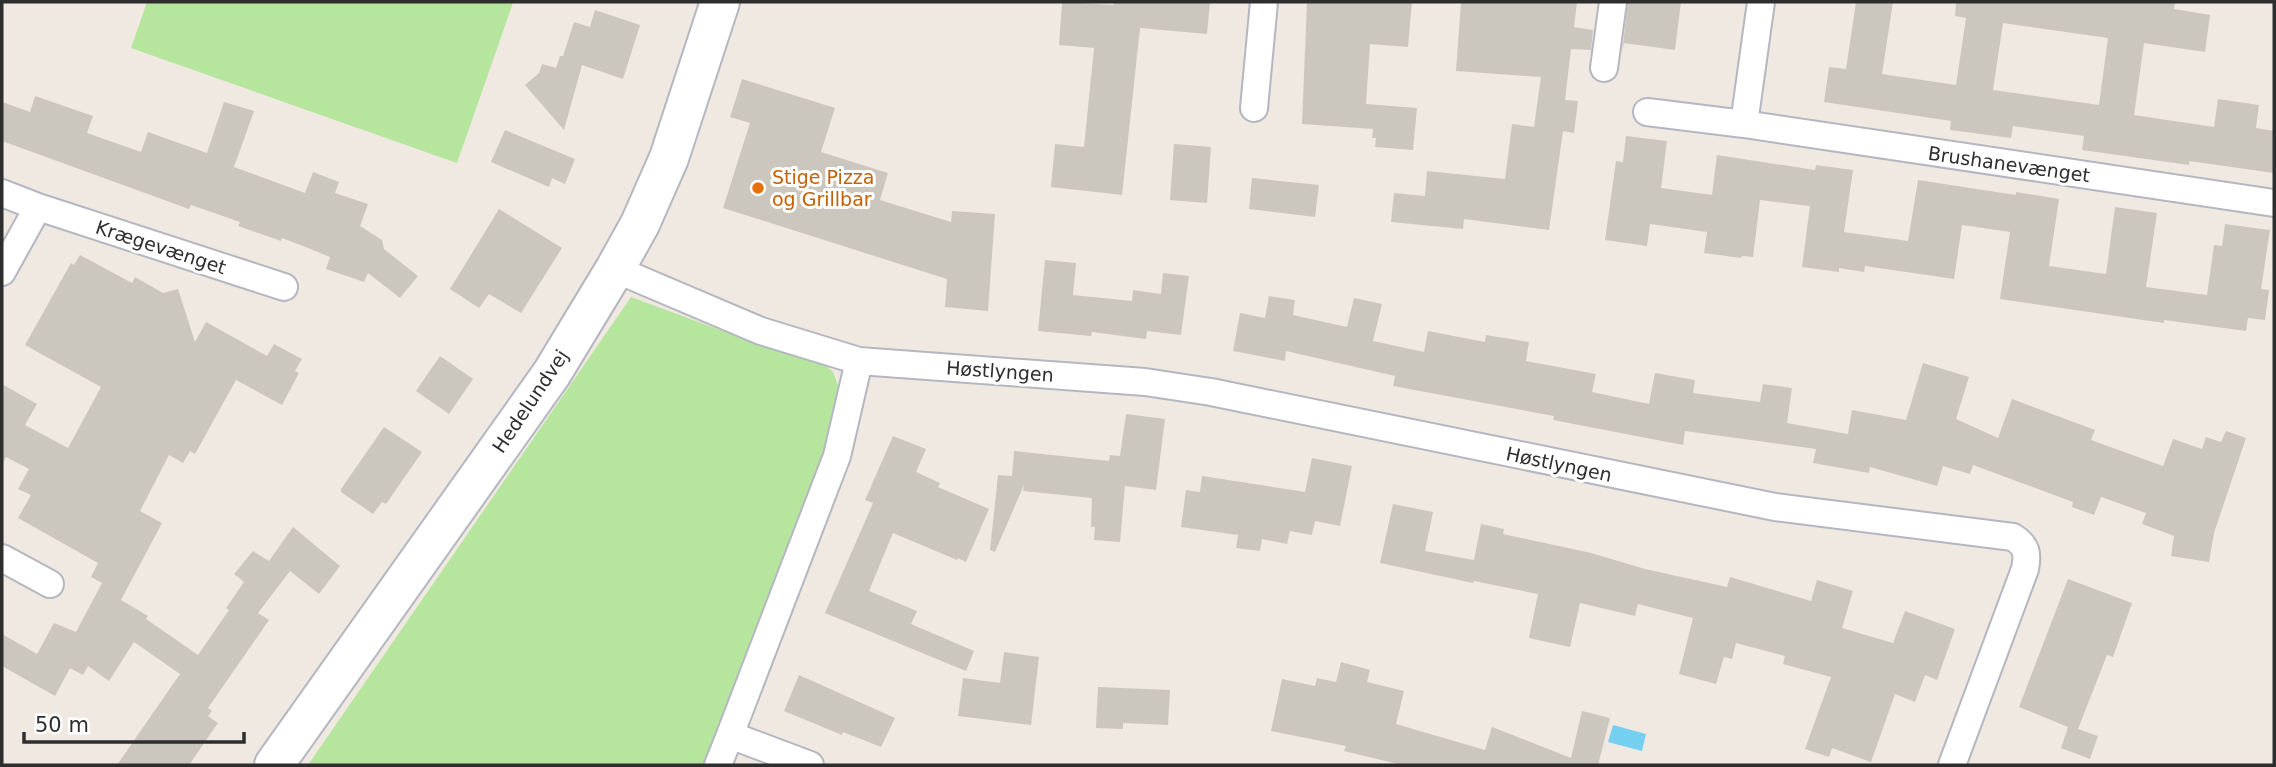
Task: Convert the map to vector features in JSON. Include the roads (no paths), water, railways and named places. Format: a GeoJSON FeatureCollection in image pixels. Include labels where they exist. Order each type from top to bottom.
{"type":"FeatureCollection","features":[{"type":"Feature","properties":{"kind":"street","name":"Hedelundvej"},"geometry":{"type":"LineString","coordinates":[[274,765],[552,373],[615,269],[640,224],[669,158],[720,2]]}},
{"type":"Feature","properties":{"kind":"street"},"geometry":{"type":"LineString","coordinates":[[1254,108],[1264,2]]}},
{"type":"Feature","properties":{"kind":"street"},"geometry":{"type":"LineString","coordinates":[[1604,68],[1613,2]]}},
{"type":"Feature","properties":{"kind":"street"},"geometry":{"type":"LineString","coordinates":[[1744,124],[1762,2]]}},
{"type":"Feature","properties":{"kind":"street","name":"Brushanevænget"},"geometry":{"type":"LineString","coordinates":[[1647,112],[2274,203]]}},
{"type":"Feature","properties":{"kind":"street","name":"Krægevænget"},"geometry":{"type":"LineString","coordinates":[[2,193],[285,287]]}},
{"type":"Feature","properties":{"kind":"street"},"geometry":{"type":"LineString","coordinates":[[2,272],[38,207]]}},
{"type":"Feature","properties":{"kind":"street","name":"Høstlyngen"},"geometry":{"type":"LineString","coordinates":[[615,269],[761,331],[859,361],[1145,382],[1198,390],[1775,506],[2013,537],[2023,543],[2027,555],[2025,569],[1952,765]]}},
{"type":"Feature","properties":{"kind":"street"},"geometry":{"type":"LineString","coordinates":[[718,765],[837,456],[859,361]]}},
{"type":"Feature","properties":{"kind":"street"},"geometry":{"type":"LineString","coordinates":[[2,558],[50,584]]}},
{"type":"Feature","properties":{"kind":"street"},"geometry":{"type":"LineString","coordinates":[[730,735],[810,765]]}},
{"type":"Feature","properties":{"kind":"water"},"geometry":{"type":"Polygon","coordinates":[[[1613,725],[1646,734],[1642,751],[1608,742],[1613,725]]]}},
{"type":"Feature","properties":{"kind":"place","name":"Stige Pizza og Grillbar"},"geometry":{"type":"Point","coordinates":[758,188]}}]}
